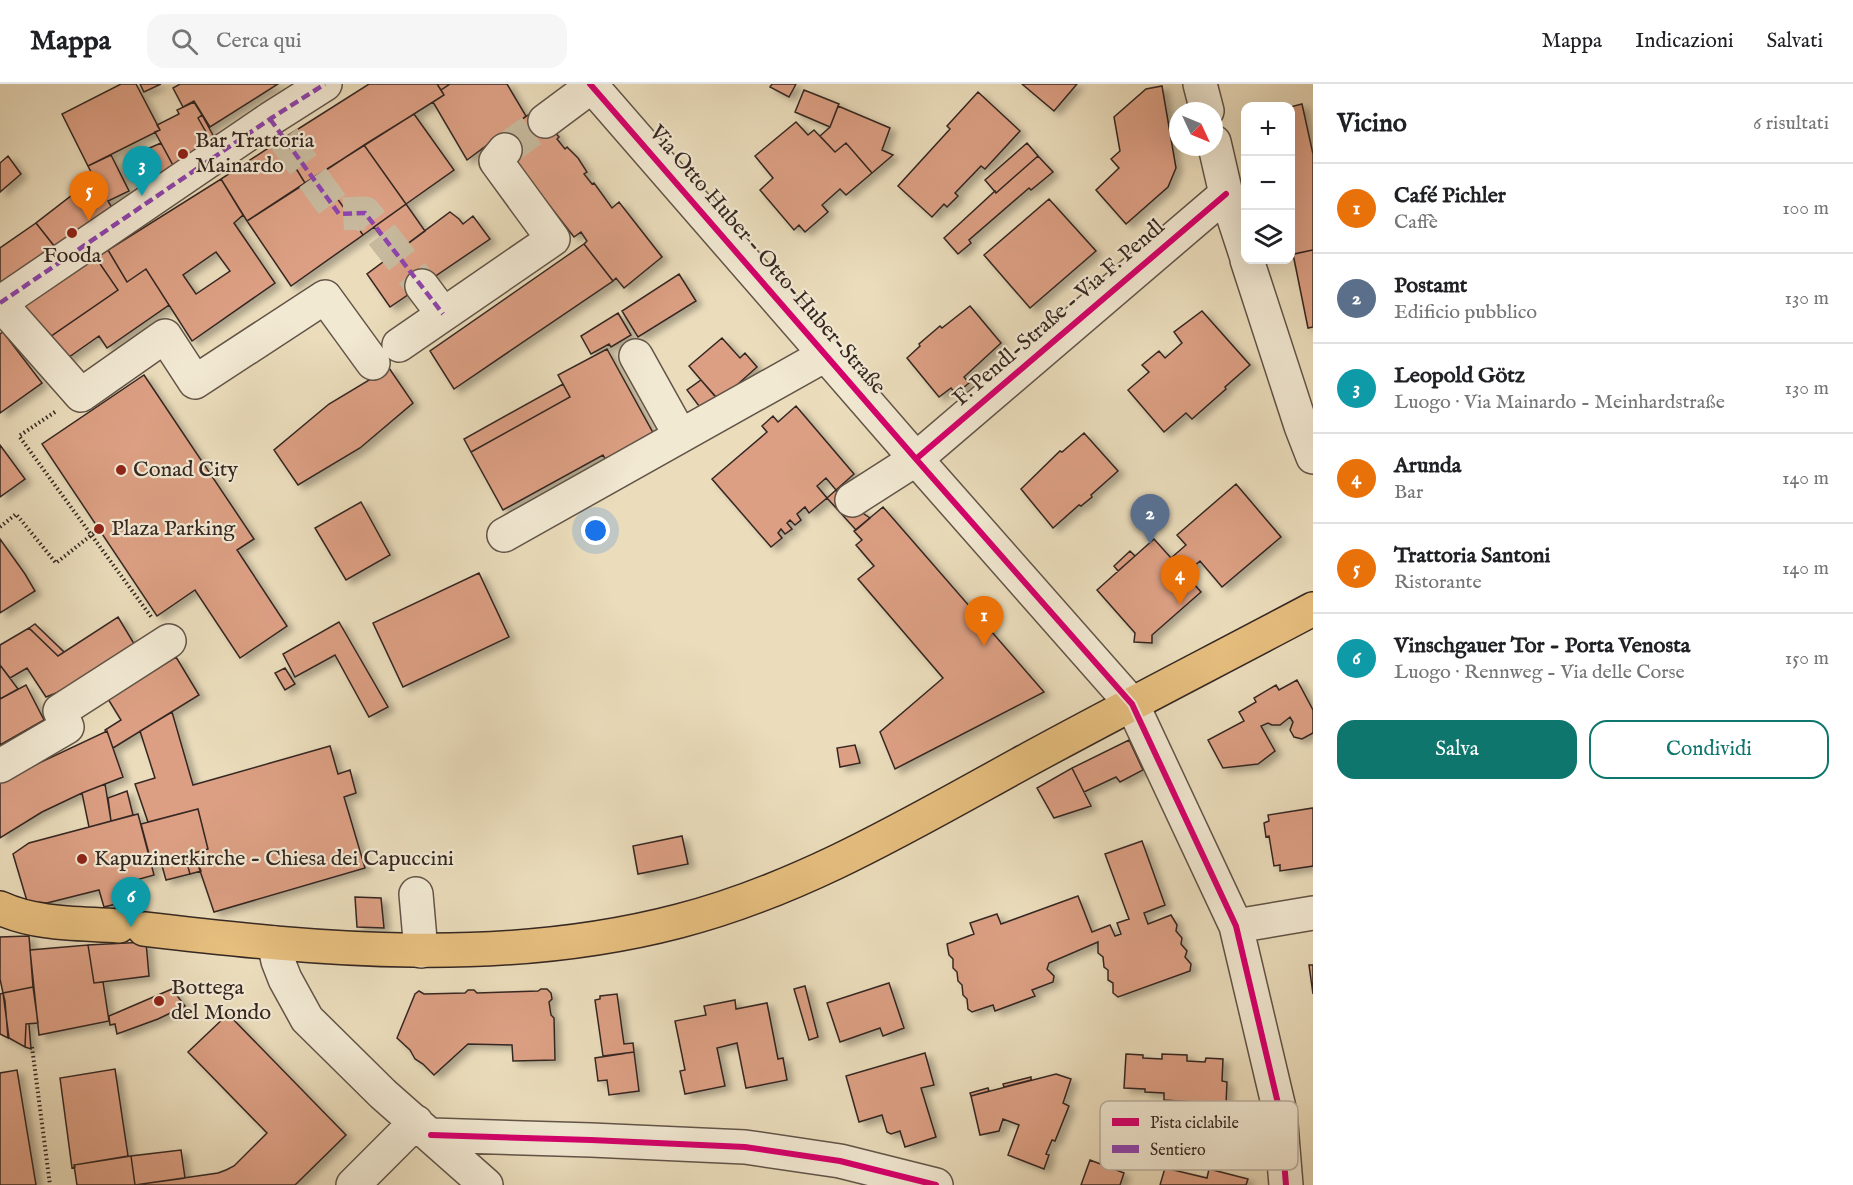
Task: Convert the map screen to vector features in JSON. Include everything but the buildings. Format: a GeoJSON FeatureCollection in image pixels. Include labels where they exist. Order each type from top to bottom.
{"type":"FeatureCollection","features":[{"type":"Feature","properties":{"kind":"main road"},"geometry":{"type":"LineString","coordinates":[[0,908],[35,920],[131,927],[274,943],[421,951],[545,946],[681,921],[729,906],[860,850],[1313,609]]}},
{"type":"Feature","properties":{"kind":"street"},"geometry":{"type":"LineString","coordinates":[[325,84],[277,129],[1,303],[81,395],[165,336],[195,382],[325,297],[372,363]]}},
{"type":"Feature","properties":{"kind":"street"},"geometry":{"type":"LineString","coordinates":[[1200,84],[1205,102]]}},
{"type":"Feature","properties":{"kind":"street"},"geometry":{"type":"LineString","coordinates":[[545,121],[591,85]]}},
{"type":"Feature","properties":{"kind":"street","name":"Via Otto Huber - Otto-Huber-Straße"},"geometry":{"type":"LineString","coordinates":[[591,85],[1132,704],[1236,926],[1277,1101]]}},
{"type":"Feature","properties":{"kind":"street"},"geometry":{"type":"LineString","coordinates":[[399,345],[553,238],[496,161],[506,150]]}},
{"type":"Feature","properties":{"kind":"street"},"geometry":{"type":"LineString","coordinates":[[1217,156],[1241,242]]}},
{"type":"Feature","properties":{"kind":"street","name":"F. Pendl-Straße - Via F. Pendl"},"geometry":{"type":"LineString","coordinates":[[852,500],[916,459],[1226,194]]}},
{"type":"Feature","properties":{"kind":"street"},"geometry":{"type":"LineString","coordinates":[[1248,264],[1300,426],[1313,457]]}},
{"type":"Feature","properties":{"kind":"street"},"geometry":{"type":"LineString","coordinates":[[422,286],[443,314]]}},
{"type":"Feature","properties":{"kind":"street"},"geometry":{"type":"LineString","coordinates":[[504,535],[825,355]]}},
{"type":"Feature","properties":{"kind":"street"},"geometry":{"type":"LineString","coordinates":[[636,356],[681,435]]}},
{"type":"Feature","properties":{"kind":"street"},"geometry":{"type":"LineString","coordinates":[[0,766],[67,727],[60,711],[169,641]]}},
{"type":"Feature","properties":{"kind":"street"},"geometry":{"type":"LineString","coordinates":[[416,894],[421,951]]}},
{"type":"Feature","properties":{"kind":"street"},"geometry":{"type":"LineString","coordinates":[[1236,926],[1313,913]]}},
{"type":"Feature","properties":{"kind":"street"},"geometry":{"type":"LineString","coordinates":[[274,943],[285,980],[307,1019],[375,1086],[486,1185]]}},
{"type":"Feature","properties":{"kind":"street"},"geometry":{"type":"LineString","coordinates":[[353,1185],[423,1129],[745,1147],[837,1173],[936,1185]]}},
{"type":"Feature","properties":{"kind":"street","name":"Via Otto Huber - Otto-Huber-Straße"},"geometry":{"type":"LineString","coordinates":[[1285,1170],[1286,1185]]}},
{"type":"Feature","properties":{"kind":"path"},"geometry":{"type":"LineString","coordinates":[[81,395],[19,436],[169,641]]}},
{"type":"Feature","properties":{"kind":"path"},"geometry":{"type":"LineString","coordinates":[[0,527],[16,514],[56,563],[99,528]]}},
{"type":"Feature","properties":{"kind":"path"},"geometry":{"type":"LineString","coordinates":[[32,1047],[50,1185]]}},
{"type":"Feature","properties":{"kind":"tunnel"},"geometry":{"type":"LineString","coordinates":[[505,150],[545,121]]}},
{"type":"Feature","properties":{"kind":"tunnel"},"geometry":{"type":"LineString","coordinates":[[284,138],[339,214],[365,213],[422,286]]}},
{"type":"Feature","properties":{"kind":"marked path"},"geometry":{"type":"LineString","coordinates":[[0,303],[325,84]]}},
{"type":"Feature","properties":{"kind":"marked path"},"geometry":{"type":"LineString","coordinates":[[270,119],[339,214],[365,213],[443,314]]}},
{"type":"Feature","properties":{"kind":"cycle path"},"geometry":{"type":"LineString","coordinates":[[590,84],[1132,704],[1236,926],[1277,1101]]}},
{"type":"Feature","properties":{"kind":"cycle path"},"geometry":{"type":"LineString","coordinates":[[916,459],[1226,194]]}},
{"type":"Feature","properties":{"kind":"cycle path"},"geometry":{"type":"LineString","coordinates":[[431,1135],[745,1147],[840,1161],[936,1185]]}},
{"type":"Feature","properties":{"kind":"cycle path"},"geometry":{"type":"LineString","coordinates":[[1285,1170],[1286,1185]]}},
{"type":"Feature","properties":{"kind":"place","name":"Bar Trattoria Mainardo"},"geometry":{"type":"Point","coordinates":[183,154]}},
{"type":"Feature","properties":{"kind":"place","name":"Leopold Götz"},"geometry":{"type":"Point","coordinates":[142,196]}},
{"type":"Feature","properties":{"kind":"place","name":"Trattoria Santoni"},"geometry":{"type":"Point","coordinates":[89,221]}},
{"type":"Feature","properties":{"kind":"place","name":"Fooda"},"geometry":{"type":"Point","coordinates":[72,233]}},
{"type":"Feature","properties":{"kind":"place","name":"Conad City"},"geometry":{"type":"Point","coordinates":[121,470]}},
{"type":"Feature","properties":{"kind":"place","name":"Plaza Parking"},"geometry":{"type":"Point","coordinates":[99,529]}},
{"type":"Feature","properties":{"kind":"place","name":"Postamt"},"geometry":{"type":"Point","coordinates":[1150,544]}},
{"type":"Feature","properties":{"kind":"place","name":"Arunda"},"geometry":{"type":"Point","coordinates":[1180,605]}},
{"type":"Feature","properties":{"kind":"place","name":"Café Pichler"},"geometry":{"type":"Point","coordinates":[984,646]}},
{"type":"Feature","properties":{"kind":"place","name":"Kapuzinerkirche - Chiesa dei Capuccini"},"geometry":{"type":"Point","coordinates":[82,859]}},
{"type":"Feature","properties":{"kind":"place","name":"Vinschgauer Tor - Porta Venosta"},"geometry":{"type":"Point","coordinates":[131,927]}},
{"type":"Feature","properties":{"kind":"place","name":"Bottega del Mondo"},"geometry":{"type":"Point","coordinates":[159,1001]}}]}
